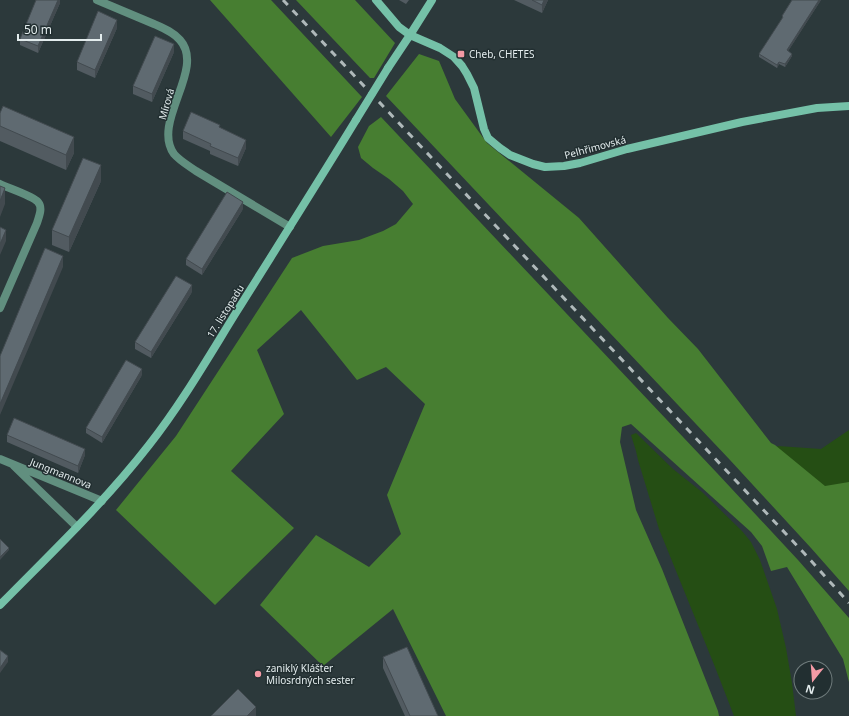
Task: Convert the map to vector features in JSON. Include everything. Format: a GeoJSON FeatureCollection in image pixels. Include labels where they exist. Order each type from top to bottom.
{"type":"FeatureCollection","features":[{"type":"Feature","properties":{"kind":"street","name":"Mírová"},"geometry":{"type":"LineString","coordinates":[[97,0],[174,34],[181,40],[188,57],[186,71],[170,123],[168,138],[174,153],[196,171],[290,227]]}},
{"type":"Feature","properties":{"kind":"street","name":"Pelhřimovská"},"geometry":{"type":"LineString","coordinates":[[376,0],[399,27],[410,35],[440,48],[454,57],[462,66],[474,88],[484,129],[488,138],[510,155],[545,167],[580,163],[627,149],[742,122],[817,108],[849,106]]}},
{"type":"Feature","properties":{"kind":"street","name":"17. listopadu"},"geometry":{"type":"LineString","coordinates":[[0,605],[102,501],[150,444],[169,418],[432,0]]}},
{"type":"Feature","properties":{"kind":"street"},"geometry":{"type":"LineString","coordinates":[[0,184],[32,198],[38,202],[40,208],[40,216],[0,308]]}},
{"type":"Feature","properties":{"kind":"street","name":"Jungmannova"},"geometry":{"type":"LineString","coordinates":[[0,459],[102,501]]}},
{"type":"Feature","properties":{"kind":"street","name":"Jungmannova"},"geometry":{"type":"LineString","coordinates":[[11,463],[77,527]]}},
{"type":"Feature","properties":{"kind":"green space"},"geometry":{"type":"Polygon","coordinates":[[[210,0],[271,0],[362,97],[331,137],[210,0]]]}},
{"type":"Feature","properties":{"kind":"green space"},"geometry":{"type":"Polygon","coordinates":[[[296,0],[355,0],[395,43],[374,78],[370,78],[296,0]]]}},
{"type":"Feature","properties":{"kind":"green space"},"geometry":{"type":"Polygon","coordinates":[[[419,54],[439,61],[455,99],[487,143],[579,218],[668,318],[698,349],[771,443],[825,486],[849,482],[849,591],[730,460],[386,96],[419,54]]]}},
{"type":"Feature","properties":{"kind":"green space"},"geometry":{"type":"Polygon","coordinates":[[[381,117],[717,473],[798,560],[849,618],[849,682],[843,659],[787,567],[771,571],[762,546],[751,532],[631,424],[622,427],[620,442],[636,510],[662,569],[719,716],[446,716],[393,609],[323,666],[260,605],[316,535],[369,567],[401,534],[387,495],[425,404],[386,367],[357,380],[301,310],[257,350],[284,414],[231,471],[294,528],[215,605],[116,510],[176,436],[292,258],[323,246],[359,240],[383,231],[396,224],[413,204],[403,191],[361,158],[358,147],[369,126],[381,117]]]}},
{"type":"Feature","properties":{"kind":"green space"},"geometry":{"type":"Polygon","coordinates":[[[849,430],[849,549],[802,493],[812,476],[772,452],[778,446],[821,449],[849,430]]]}},
{"type":"Feature","properties":{"kind":"green space"},"geometry":{"type":"Polygon","coordinates":[[[636,433],[673,469],[702,492],[742,531],[751,542],[760,560],[777,609],[786,648],[796,716],[734,716],[659,529],[631,435],[636,433]]]}},
{"type":"Feature","properties":{"kind":"building"},"geometry":{"type":"Polygon","coordinates":[[[36,0],[58,0],[38,46],[20,39],[36,0]]]}},
{"type":"Feature","properties":{"kind":"building"},"geometry":{"type":"Polygon","coordinates":[[[532,0],[544,0],[542,5],[532,0]]]}},
{"type":"Feature","properties":{"kind":"building"},"geometry":{"type":"Polygon","coordinates":[[[792,0],[819,0],[787,50],[792,54],[785,64],[779,62],[777,65],[759,54],[792,0]]]}},
{"type":"Feature","properties":{"kind":"building"},"geometry":{"type":"Polygon","coordinates":[[[98,11],[117,20],[95,70],[77,62],[98,11]]]}},
{"type":"Feature","properties":{"kind":"building"},"geometry":{"type":"Polygon","coordinates":[[[155,36],[174,44],[152,94],[133,86],[155,36]]]}},
{"type":"Feature","properties":{"kind":"building"},"geometry":{"type":"Polygon","coordinates":[[[3,106],[74,137],[66,155],[0,126],[0,113],[3,106]]]}},
{"type":"Feature","properties":{"kind":"building"},"geometry":{"type":"Polygon","coordinates":[[[191,112],[220,125],[219,127],[246,140],[238,158],[210,146],[211,144],[183,131],[191,112]]]}},
{"type":"Feature","properties":{"kind":"building"},"geometry":{"type":"Polygon","coordinates":[[[83,158],[101,165],[69,237],[52,230],[83,158]]]}},
{"type":"Feature","properties":{"kind":"building"},"geometry":{"type":"Polygon","coordinates":[[[0,186],[5,188],[0,201],[0,186]]]}},
{"type":"Feature","properties":{"kind":"building"},"geometry":{"type":"Polygon","coordinates":[[[227,192],[243,202],[202,269],[186,259],[227,192]]]}},
{"type":"Feature","properties":{"kind":"building"},"geometry":{"type":"Polygon","coordinates":[[[0,227],[6,230],[0,244],[0,227]]]}},
{"type":"Feature","properties":{"kind":"building"},"geometry":{"type":"Polygon","coordinates":[[[45,248],[63,256],[0,404],[0,356],[45,248]]]}},
{"type":"Feature","properties":{"kind":"building"},"geometry":{"type":"Polygon","coordinates":[[[176,276],[192,285],[151,352],[135,342],[176,276]]]}},
{"type":"Feature","properties":{"kind":"building"},"geometry":{"type":"Polygon","coordinates":[[[126,360],[142,369],[102,437],[86,428],[126,360]]]}},
{"type":"Feature","properties":{"kind":"building"},"geometry":{"type":"Polygon","coordinates":[[[14,418],[85,449],[78,466],[7,435],[14,418]]]}},
{"type":"Feature","properties":{"kind":"building"},"geometry":{"type":"Polygon","coordinates":[[[0,539],[9,548],[0,557],[0,539]]]}},
{"type":"Feature","properties":{"kind":"building"},"geometry":{"type":"Polygon","coordinates":[[[407,647],[438,716],[410,716],[383,657],[407,647]]]}},
{"type":"Feature","properties":{"kind":"building"},"geometry":{"type":"Polygon","coordinates":[[[0,650],[8,656],[0,668],[0,650]]]}},
{"type":"Feature","properties":{"kind":"building"},"geometry":{"type":"Polygon","coordinates":[[[238,689],[256,707],[247,716],[211,716],[238,689]]]}},
{"type":"Feature","properties":{"kind":"railway"},"geometry":{"type":"LineString","coordinates":[[283,0],[804,553],[849,603]]}},
{"type":"Feature","properties":{"kind":"place","name":"Cheb, CHETES"},"geometry":{"type":"Point","coordinates":[461,54]}},
{"type":"Feature","properties":{"kind":"place","name":"zaniklý Klášter Milosrdných sester"},"geometry":{"type":"Point","coordinates":[258,674]}}]}
